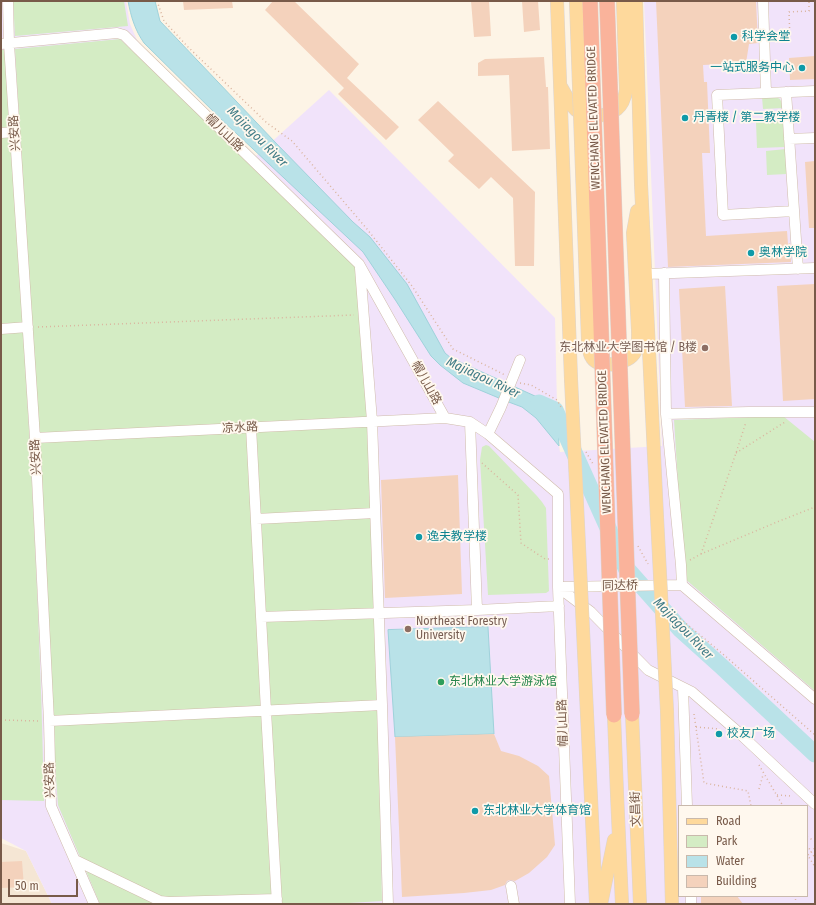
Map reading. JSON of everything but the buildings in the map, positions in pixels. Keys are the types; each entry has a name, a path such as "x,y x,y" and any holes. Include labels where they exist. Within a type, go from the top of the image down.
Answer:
{"highway":[{"name":"WENCHANG ELEVATED BRIDGE","path":"590,1 614,715"},
{"name":"WENCHANG ELEVATED BRIDGE","path":"607,1 632,714"}],"main road":[{"path":"558,1 571,379 596,904"},
{"path":"576,1 588,340 591,357 596,362 601,364 621,362 632,357 636,352 638,330 633,233 641,184"},
{"path":"560,84 572,107 584,114 592,116 605,114 616,110 621,105 625,99 626,90 623,1"},
{"path":"636,1 641,184 668,711 672,904"},
{"name":"文昌街","path":"632,714 640,904"},
{"name":"文昌街","path":"614,715 622,904"},
{"path":"601,904 615,831 617,794"}],"street":[{"name":"兴安路","path":"8,1 5,44 15,132 35,438 49,721 51,806 94,904"},
{"path":"763,1 766,93"},
{"name":"帽儿山路","path":"5,44 117,33 124,35 359,264 445,418 470,422 488,434 558,494 558,587 570,904"},
{"path":"794,210 724,215 717,95 815,91"},
{"path":"786,92 798,269"},
{"path":"1,133 15,132"},
{"path":"789,139 815,138"},
{"path":"359,264 372,421 388,904"},
{"path":"646,274 815,268"},
{"path":"664,273 666,414 682,585 815,700"},
{"path":"1,329 28,327"},
{"path":"488,434 501,407 520,360"},
{"path":"666,414 815,412"},
{"name":"凉水路","path":"35,438 445,418"},
{"path":"470,422 477,610"},
{"path":"75,860 160,901 277,902 251,427"},
{"path":"256,519 375,513"},
{"name":"同达桥","path":"558,587 682,585"},
{"path":"558,587 590,612 648,670 692,692 768,759 815,804"},
{"path":"261,617 559,606"},
{"path":"683,688 687,805"},
{"path":"49,721 382,705"},
{"path":"511,886 514,904"}],"path":[{"path":"157,1 164,20 188,47 267,123 292,141 367,229 412,286 453,349 509,377"},
{"path":"764,41 790,40 788,12 809,11 809,1"},
{"path":"28,327 363,315"},
{"path":"520,383 531,385 557,400 561,407"},
{"path":"749,412 701,554 815,507"},
{"path":"736,453 801,412"},
{"path":"584,449 596,470"},
{"path":"471,453 518,495 521,543 545,559 558,560"},
{"path":"639,546 650,567"},
{"path":"674,609 677,616 815,735"},
{"path":"694,713 704,783 748,791 751,805"},
{"path":"1,720 49,721"},
{"path":"696,727 737,731"},
{"path":"759,789 768,759"},
{"path":"756,761 782,805"},
{"path":"808,846 815,858"},
{"path":"808,854 815,848"},
{"path":"808,856 815,867"}],"shaded area":[{"name":"Northeast Forestry University","path":"1,1 126,1 130,24 137,40 256,156 329,90 555,318 557,406 560,452 662,446 644,1 815,1 815,904 52,904 26,851 1,838"},
{"path":"1,843 26,851 52,904 1,904"}],"green space":[{"path":"13,1 124,1 128,26 15,36"},
{"path":"120,39 356,265 368,418 38,435 15,49"},
{"path":"1,50 6,50 29,425 42,707 44,801 1,800"},
{"path":"762,97 780,99 784,108 763,109"},
{"path":"784,121 785,147 757,148 756,122"},
{"path":"786,149 787,174 767,175 766,151"},
{"path":"783,416 815,442 815,691 684,578 674,420"},
{"path":"367,425 380,703 52,717 39,442"},
{"path":"486,445 489,446 537,496 546,508 549,591 546,593 488,595 480,460 482,447"},
{"path":"378,709 382,901 333,904 100,904 58,805 52,724"}],"water":[{"path":"128,1 155,1 160,21 275,142 353,222 370,237 407,284 445,353 451,358 557,406 559,446 536,418 522,407 463,383 431,356 363,252 221,119 144,43 134,23"},
{"name":"东北林业大学游泳馆","path":"488,627 494,734 395,737 388,630"}],"waterway":[{"name":"Majiagou River","path":"539,403 555,410 626,568 681,630 815,754"}],"place":[{"name":"科学会堂","path":"734,37"},
{"name":"一站式服务中心","path":"802,68"},
{"name":"丹青楼 / 第二教学楼","path":"685,118"},
{"name":"奥林学院","path":"751,253"},
{"name":"东北林业大学图书馆 / B楼","path":"705,348"},
{"name":"逸夫教学楼","path":"419,537"},
{"name":"Northeast Forestry University","path":"408,629"},
{"name":"东北林业大学游泳馆","path":"441,682"},
{"name":"校友广场","path":"719,734"},
{"name":"东北林业大学体育馆","path":"475,811"}]}
